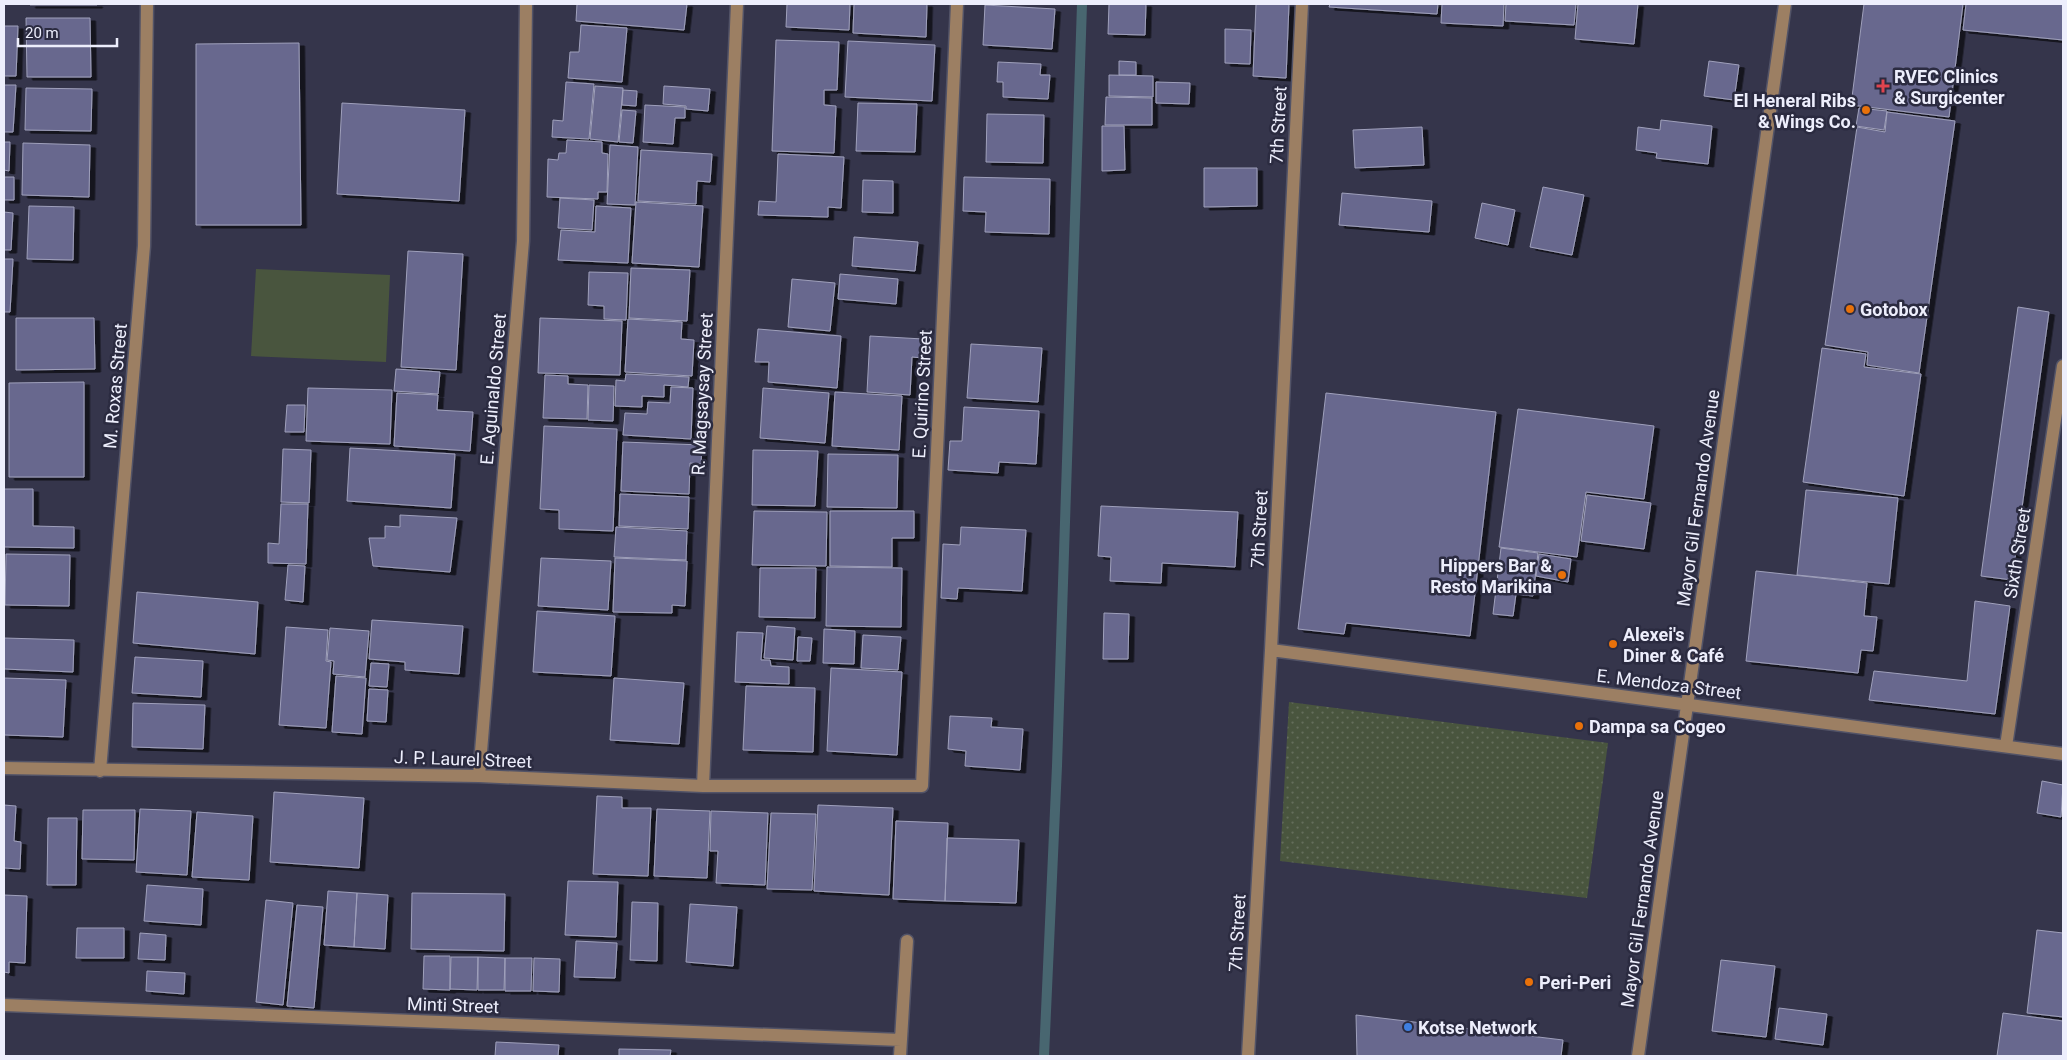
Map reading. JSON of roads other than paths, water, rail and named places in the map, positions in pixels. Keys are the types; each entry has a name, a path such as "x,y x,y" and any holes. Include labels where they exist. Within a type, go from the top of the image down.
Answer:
{"street":[{"name":"M. Roxas Street","path":"100,771 144,246 147,4"},
{"name":"E. Aguinaldo Street","path":"479,776 523,241 526,4"},
{"name":"R. Magsaysay Street","path":"703,786 737,4"},
{"name":"E. Quirino Street","path":"922,786 958,4"},
{"name":"7th Street","path":"1248,1056 1271,650 1302,4"},
{"name":"Mayor Gil Fernando Avenue","path":"1638,1056 1785,4"},
{"name":"Sixth Street","path":"2006,746 2063,366"},
{"name":"E. Mendoza Street","path":"1271,650 2063,754"},
{"name":"J. P. Laurel Street","path":"4,768 479,776 703,786 922,786"},
{"path":"900,1056 907,940"},
{"name":"Minti Street","path":"4,1005 901,1040"}],"waterway":[{"path":"1044,1056 1057,766 1082,4"}],"place":[{"name":"RVEC Clinics & Surgicenter","path":"1883,86"},
{"name":"El Heneral Ribs & Wings Co.","path":"1866,110"},
{"name":"Gotobox","path":"1850,309"},
{"name":"Hippers Bar & Resto Marikina","path":"1562,575"},
{"name":"Alexei's Diner & Café","path":"1613,644"},
{"name":"Dampa sa Cogeo","path":"1579,726"},
{"name":"Peri-Peri","path":"1529,982"},
{"name":"Kotse Network","path":"1408,1027"}]}
